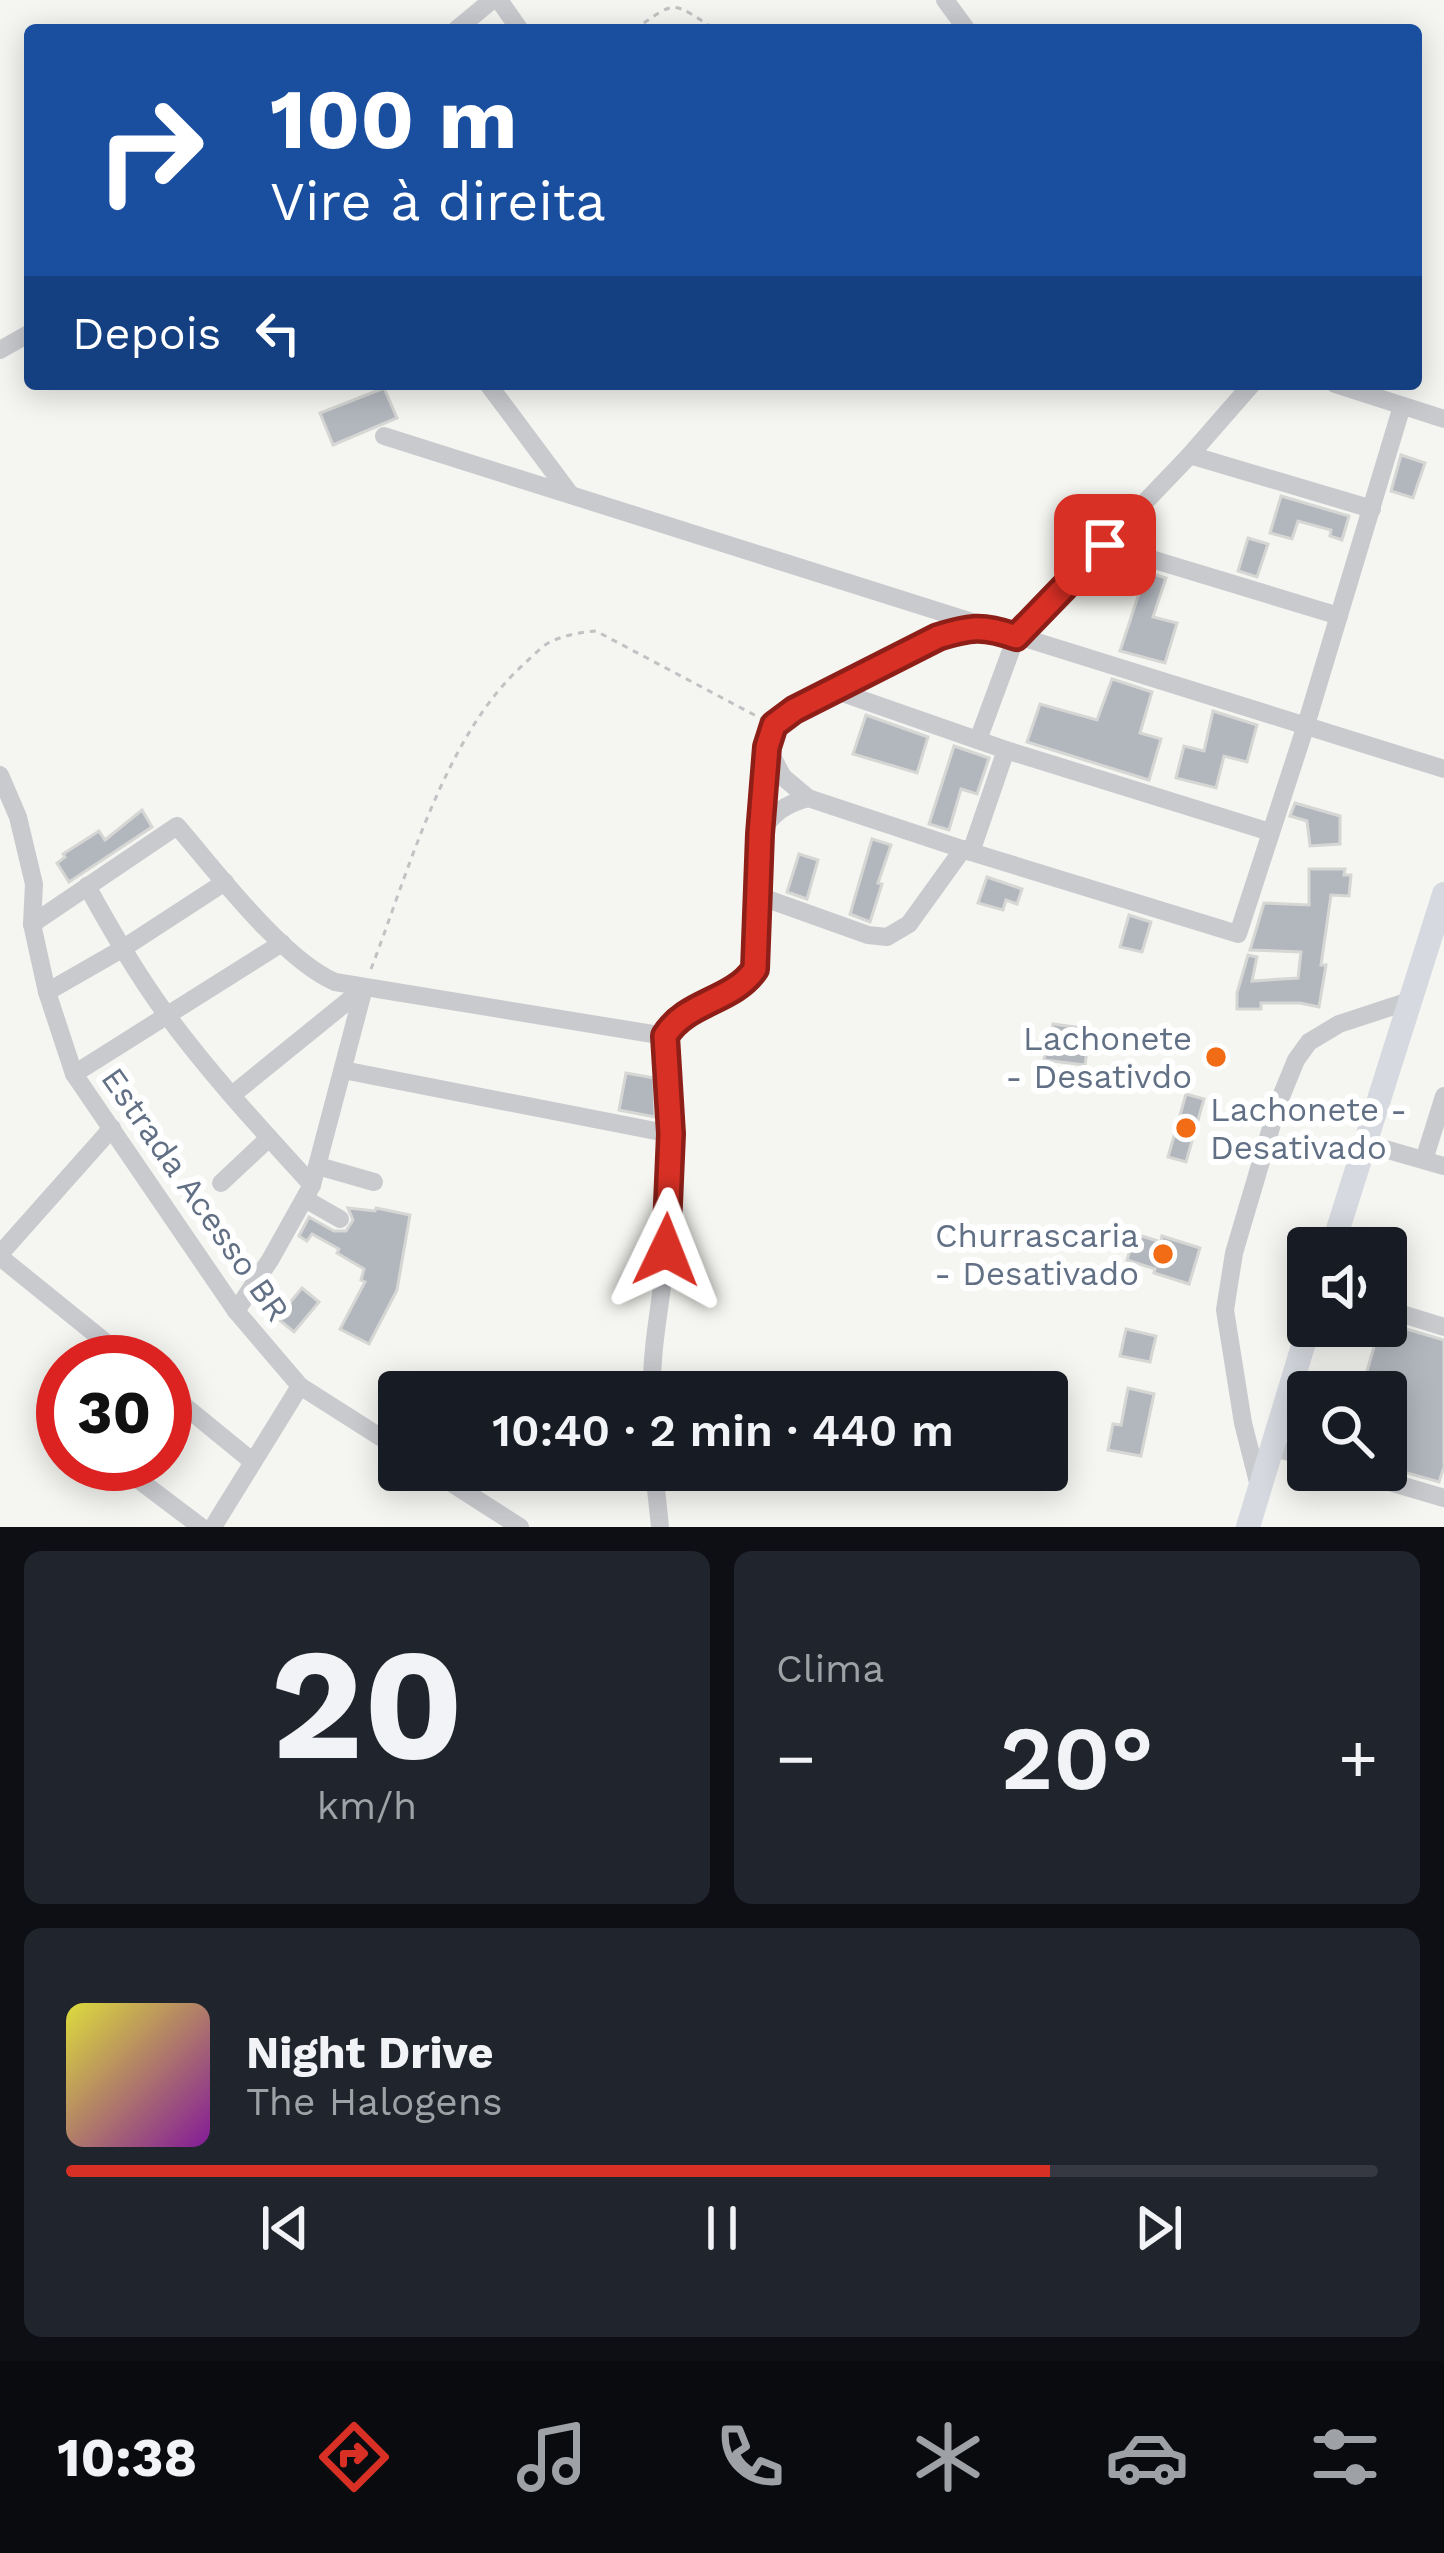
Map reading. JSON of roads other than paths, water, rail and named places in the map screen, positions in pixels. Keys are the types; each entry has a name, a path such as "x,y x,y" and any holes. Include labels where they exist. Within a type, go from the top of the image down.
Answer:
{"main road":[{"path":"1338,1227 1444,894"},
{"path":"1248,1527 1303,1347"}],"street":[{"path":"464,24 496,0 515,24"},
{"path":"492,390 570,494"},
{"path":"978,740 1016,637 1247,390"},
{"path":"1353,390 1444,419"},
{"path":"767,747 783,778 808,798 1238,934 1402,406"},
{"path":"383,436 1444,769"},
{"path":"1190,455 1372,509"},
{"path":"1105,545 1339,616"},
{"path":"651,1371 666,1250 671,1134 665,1036 685,1014 744,983 757,961 760,834 767,747 774,725 920,644 961,629 986,626"},
{"path":"834,690 1006,750 1270,832"},
{"path":"759,896 868,935 887,937 909,924 967,851 1006,750"},
{"name":"Estrada Acesso BR","path":"0,776 18,817 34,884 32,924 47,992 74,1074 236,1311 300,1386 378,1436"},
{"path":"760,834 778,810 808,798"},
{"path":"32,924 177,826 282,943 335,982 665,1036"},
{"path":"47,992 225,882"},
{"path":"87,886 166,1015 340,1219"},
{"path":"74,1074 282,943"},
{"path":"236,1311 312,1183 364,988"},
{"path":"232,1094 364,988"},
{"path":"1259,1488 1225,1310 1234,1253 1278,1104 1288,1075 1309,1042 1339,1024 1409,1000"},
{"path":"343,1070 671,1134"},
{"path":"1364,1143 1434,1163 1444,1096"},
{"path":"97,1335 0,1256 112,1128"},
{"path":"220,1183 269,1138"},
{"path":"312,1183 374,1182"},
{"path":"1407,1316 1444,1327"},
{"path":"213,1527 300,1386"},
{"path":"192,1412 254,1462"},
{"path":"1272,1447 1287,1452"},
{"path":"1407,1487 1444,1498"},
{"path":"153,1491 200,1527"},
{"path":"464,1491 520,1527"},
{"path":"656,1491 660,1527"}],"place":[{"name":"Lachonete - Desativdo","path":"1216,1057"},
{"name":"Lachonete - Desativado","path":"1186,1128"},
{"name":"Churrascaria - Desativado","path":"1163,1254"}]}
